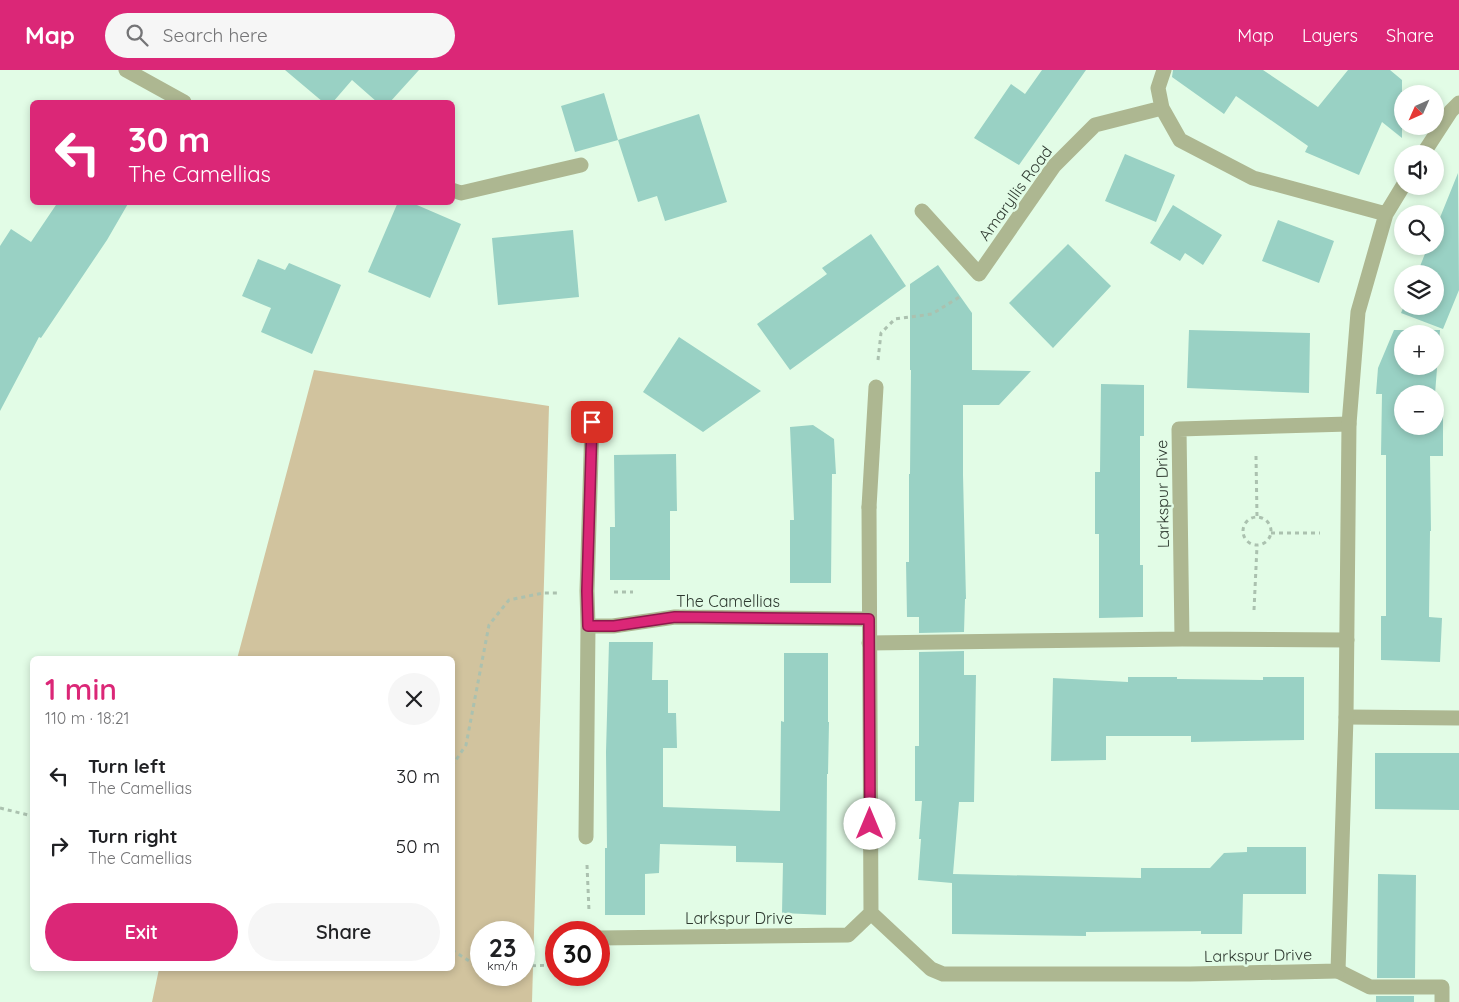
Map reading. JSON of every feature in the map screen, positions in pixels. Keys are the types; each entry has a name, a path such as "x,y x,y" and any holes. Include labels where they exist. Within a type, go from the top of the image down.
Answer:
{"street":[{"path":"126,70 180,100"},
{"path":"1164,70 1158,88 1162,108 1180,140 1253,178 1386,214"},
{"path":"1429,145 1451,111 1459,103"},
{"name":"Amaryllis Road","path":"979,274 1054,166 1095,126 1162,108"},
{"path":"455,191 461,193 582,166"},
{"path":"1397,195 1386,214 1358,312 1349,424 1346,717 1338,971 1370,987 1442,987 1442,1002"},
{"path":"922,211 979,274"},
{"path":"870,912 869,507 876,387"},
{"path":"586,837 587,591 592,422"},
{"name":"Larkspur Drive","path":"1182,639 1179,429 1349,424"},
{"name":"The Camellias","path":"588,626 614,626 675,617 869,619"},
{"path":"869,643 1182,639 1347,640"},
{"path":"1346,717 1459,718"},
{"name":"Larkspur Drive","path":"610,938 848,935 870,912 931,969 943,974 1190,974 1338,971"}],"path":[{"path":"876,387 881,333 895,319 932,314 960,297 979,274"},
{"path":"1256,456 1258,517"},
{"path":"1258,517 1269,524 1271,533 1267,542 1256,546 1249,544 1242,532 1248,520 1258,517"},
{"path":"1271,533 1348,532"},
{"path":"1254,610 1256,546"},
{"path":"0,808 30,816"},
{"path":"586,837 589,919"},
{"path":"455,952 470,962"}],"shaded area":[{"path":"314,370 549,406 534,921 470,921 470,986 532,986 532,1002 152,1002 159,971 455,971 455,656 238,656"}],"building":[{"path":"285,70 419,70 392,100 375,100 352,80 335,100 321,100"},
{"path":"1042,70 1086,70 1019,165 974,138 1011,84 1025,94"},
{"path":"1173,70 1263,70 1318,107 1348,70 1390,70 1402,80 1402,85 1394,85 1394,132 1382,122 1359,175 1305,152 1308,146 1236,96 1224,114 1172,77"},
{"path":"604,93 618,140 575,152 561,106"},
{"path":"699,114 727,202 665,221 657,196 638,202 618,140"},
{"path":"1125,154 1175,175 1156,222 1105,201"},
{"path":"1458,173 1459,290 1444,327 1444,325 1432,325 1406,315 1444,315 1444,265 1421,265 1424,255 1444,255 1444,208"},
{"path":"56,205 127,205 107,240 41,338 39,337 0,411 0,246 11,229 31,242"},
{"path":"397,205 417,205 461,224 430,298 368,272"},
{"path":"1173,205 1222,235 1203,265 1185,253 1180,261 1150,243"},
{"path":"1278,220 1334,241 1319,283 1262,261"},
{"path":"573,230 579,297 498,305 492,238"},
{"path":"871,234 906,286 790,370 757,324 827,274 822,268"},
{"path":"1068,244 1111,286 1053,348 1009,303"},
{"path":"258,259 285,270 289,263 341,285 312,354 261,332 271,308 242,296"},
{"path":"938,265 972,313 972,370 1031,371 999,405 963,405 966,599 964,632 919,633 919,617 907,617 906,562 909,562 911,370 910,284"},
{"path":"1189,330 1310,333 1309,393 1187,388"},
{"path":"1394,330 1394,375 1436,375 1436,385 1394,385 1394,435 1443,435 1443,456 1430,456 1429,617 1442,618 1440,662 1381,660 1381,616 1386,616 1386,455 1381,455 1382,394 1376,394 1378,368"},
{"path":"679,337 761,391 703,432 643,392"},
{"path":"1101,384 1144,385 1144,436 1140,436 1140,565 1143,565 1143,617 1099,618 1099,534 1095,534 1095,472 1100,472"},
{"path":"813,425 834,439 836,474 832,474 831,583 790,583 790,520 794,520 790,427"},
{"path":"676,454 677,511 670,511 670,580 610,580 610,527 615,527 614,455"},
{"path":"609,642 653,642 652,680 668,680 668,713 676,713 677,748 663,748 663,807 780,811 781,721 784,722 784,653 828,653 829,722 826,915 782,913 783,863 736,862 736,846 660,844 659,873 645,874 645,915 605,915"},
{"path":"964,651 964,675 976,675 974,802 959,802 953,874 1141,878 1141,868 1210,868 1224,853 1247,852 1247,847 1306,847 1306,894 1243,894 1242,934 1201,934 1201,931 1086,932 1086,936 952,934 952,883 918,880 922,801 915,801 915,746 919,746 919,652"},
{"path":"1128,677 1263,680 1263,677 1304,677 1304,740 1191,742 1191,736 1106,736 1106,760 1051,761 1053,678 1128,682"},
{"path":"1375,753 1459,753 1459,810 1375,809"},
{"path":"1378,874 1416,875 1415,978 1377,978"},
{"path":"1376,996 1414,996 1414,1002 1376,1002"}],"route":[{"path":"592,422 587,591 588,626 614,626 675,617 869,619 870,824"}]}
